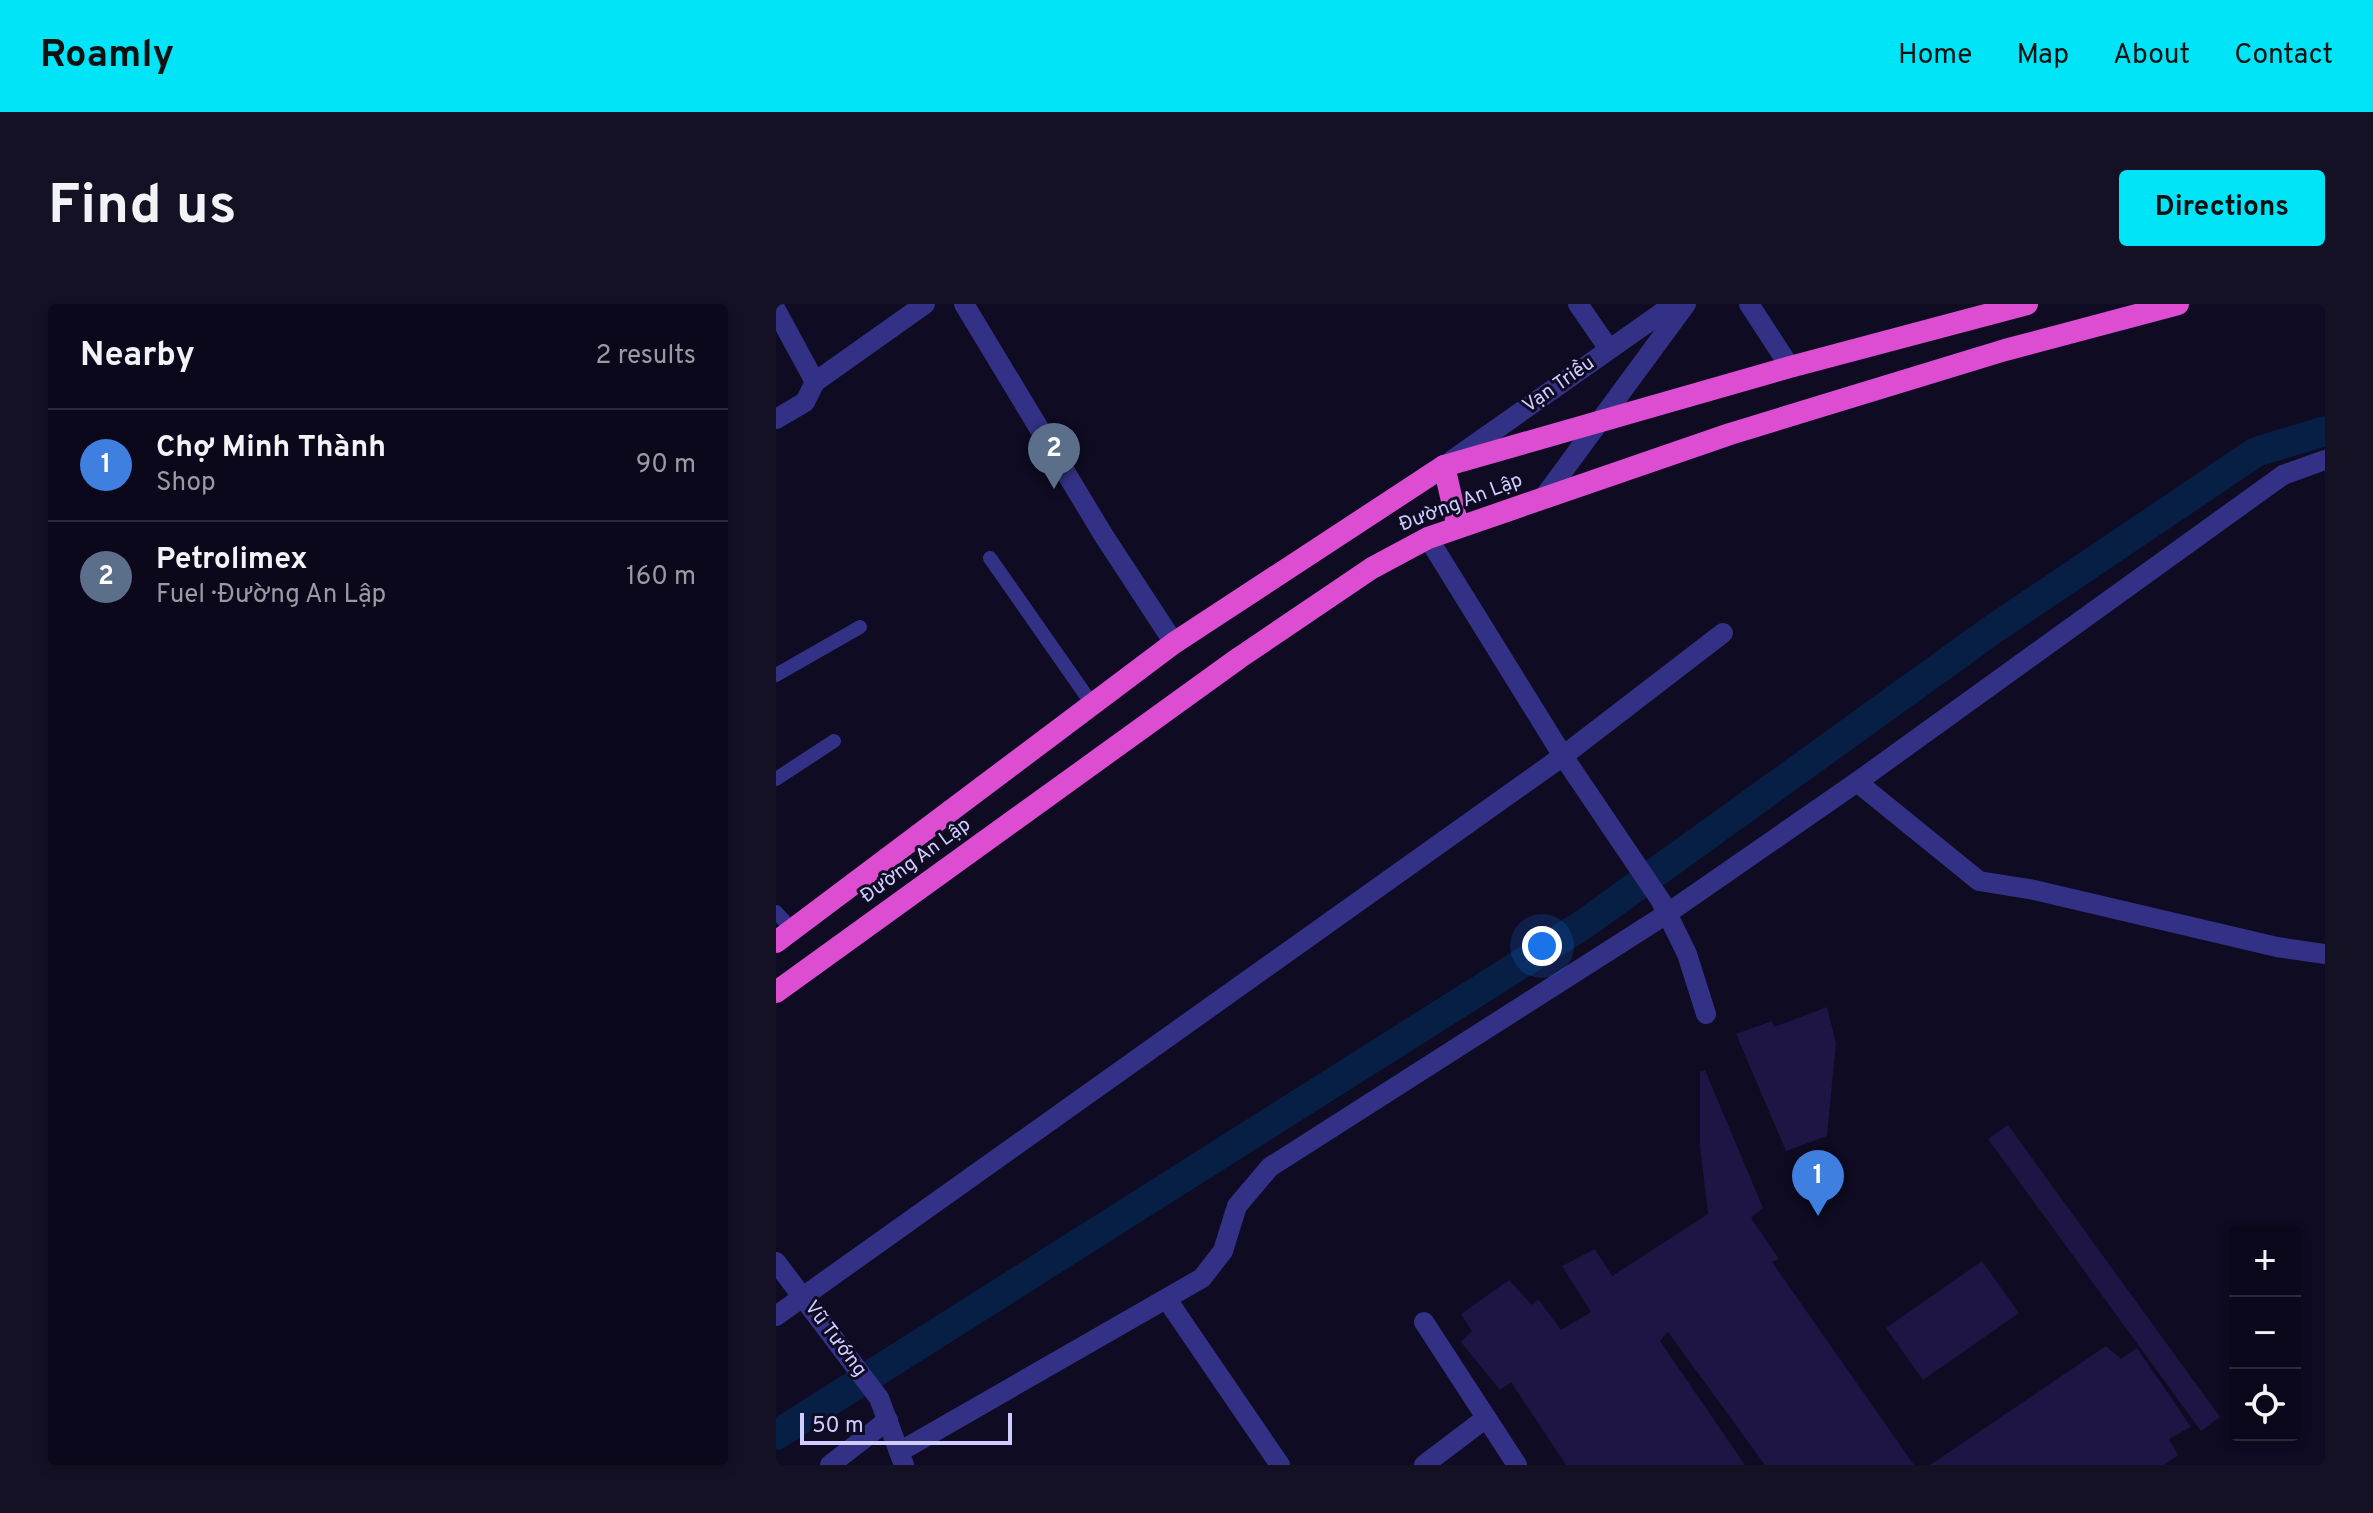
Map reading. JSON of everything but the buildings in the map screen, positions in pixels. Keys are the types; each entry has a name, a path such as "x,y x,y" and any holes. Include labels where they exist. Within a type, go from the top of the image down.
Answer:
{"highway":[{"name":"Đường An Lập","path":"784,936 1174,643 1444,466 1790,367 2027,304"},
{"name":"Đường An Lập","path":"776,992 1239,658 1372,568 1428,538 1730,434 2005,350 2178,304"},
{"path":"1444,466 1458,527"}],"street":[{"path":"776,419 805,402 815,382 925,304"},
{"path":"964,304 1104,536 1174,643"},
{"path":"1578,304 1609,349"},
{"name":"Vạn Triều","path":"1444,466 1674,304"},
{"path":"1544,497 1686,304"},
{"path":"1749,304 1790,367"},
{"path":"776,310 815,382"},
{"path":"902,1458 1202,1278 1223,1251 1237,1206 1270,1167 1857,782 2283,475 2325,460"},
{"path":"1428,538 1563,756 1664,907 1687,954 1706,1014"},
{"path":"776,1316 1563,756 1723,633"},
{"path":"1857,782 1979,881 2034,890 2277,947 2325,954"},
{"name":"Vũ Tướng","path":"776,1262 879,1398 902,1458"},
{"path":"1168,1301 1280,1465"},
{"path":"1424,1322 1517,1465"},
{"path":"1424,1465 1486,1418"},
{"path":"830,1465 888,1420"}],"lane":[{"path":"990,558 1092,704"},
{"path":"776,675 860,627"},
{"path":"776,779 834,741"},
{"path":"776,912 784,936"}],"waterway":[{"path":"776,1435 1584,924 1992,630 2256,452 2325,431"}],"place":[{"name":"Petrolimex","path":"1054,489"},
{"name":"Chợ Minh Thành","path":"1818,1216"}]}
